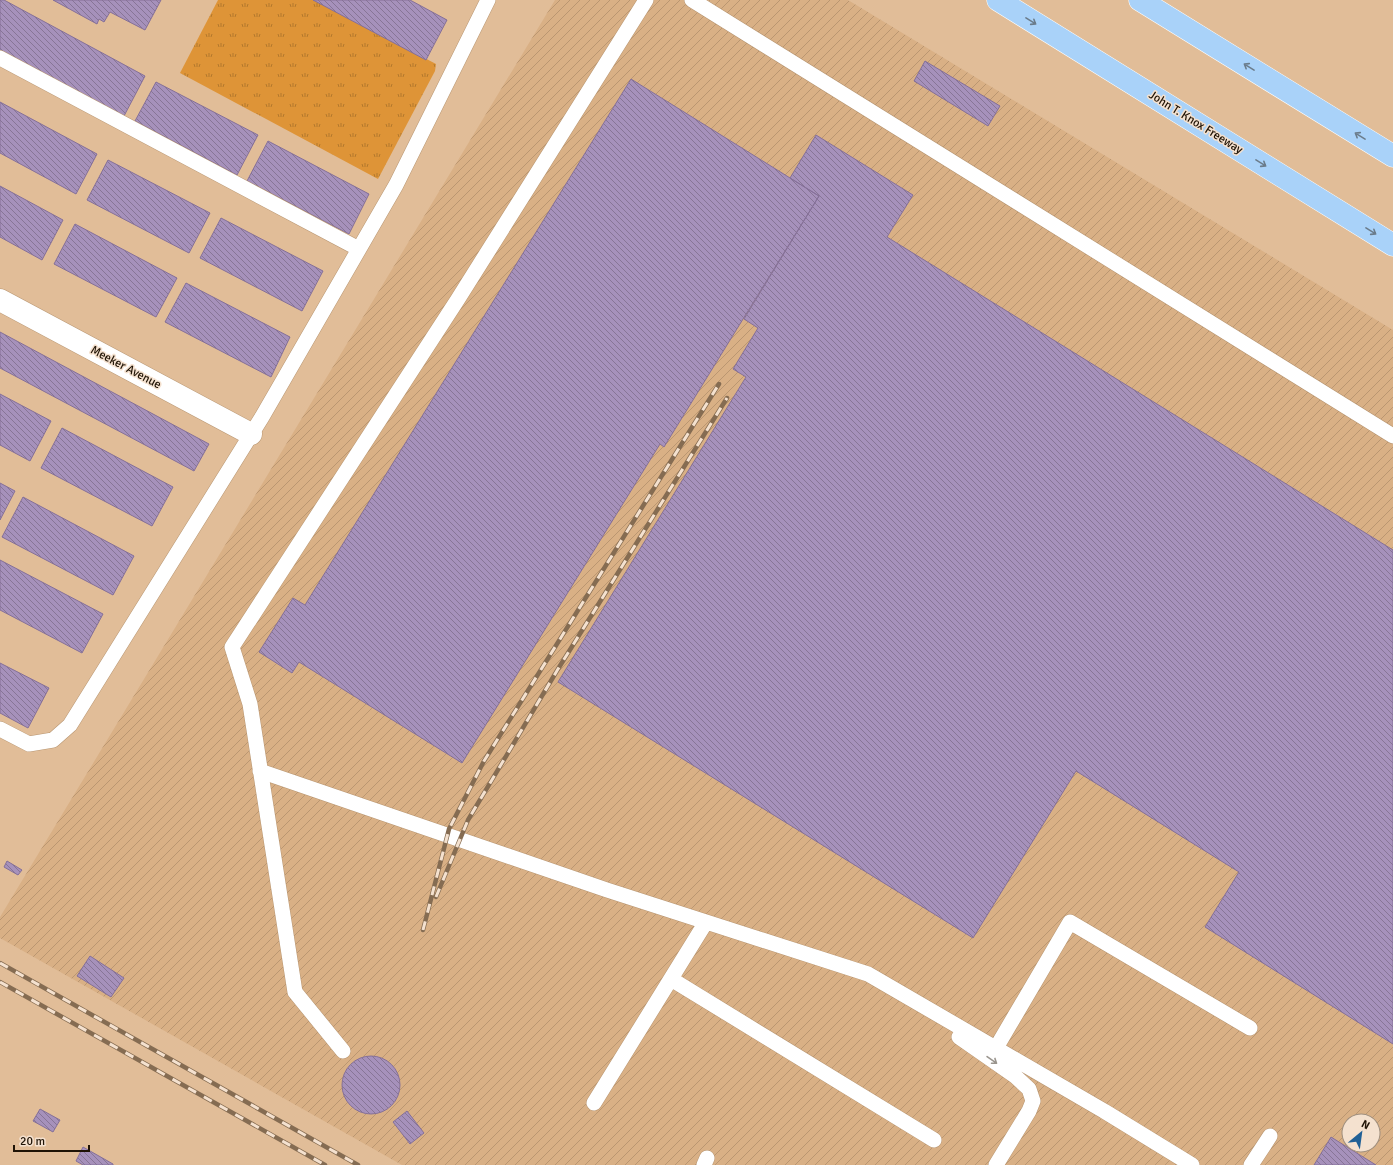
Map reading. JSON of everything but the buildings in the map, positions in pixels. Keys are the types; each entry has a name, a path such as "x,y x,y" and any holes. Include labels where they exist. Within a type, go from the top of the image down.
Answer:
{"highway":[{"name":"John T. Knox Freeway","path":"998,0 1393,244"},
{"path":"1140,0 1393,156"}],"street":[{"name":"Meeker Avenue","path":"0,300 251,434"}],"lane":[{"path":"0,729 29,744 53,740 70,725 251,434 396,185 488,0"},
{"path":"343,1051 295,992 250,704 232,647 458,299 646,0"},
{"path":"692,0 1393,436"},
{"path":"0,58 359,249"},
{"path":"260,770 606,890 868,974 1104,1111 1192,1165"},
{"path":"594,1103 706,922"},
{"path":"996,1048 1070,922 1250,1028"},
{"path":"868,974 1015,1076 1029,1089 1033,1101 1030,1110 996,1165"},
{"path":"671,979 934,1140"},
{"path":"1251,1165 1270,1136"}],"shaded area":[{"path":"555,0 848,0 1393,330 1393,1165 402,1165 0,938 0,917"}],"green space":[{"path":"218,0 315,0 436,64 435,71 378,179 180,73"}],"railway":[{"path":"423,930 449,829 484,761 719,384"},
{"path":"436,897 468,820 558,669 727,398"},
{"path":"0,963 358,1165"},
{"path":"0,982 325,1165"}]}
